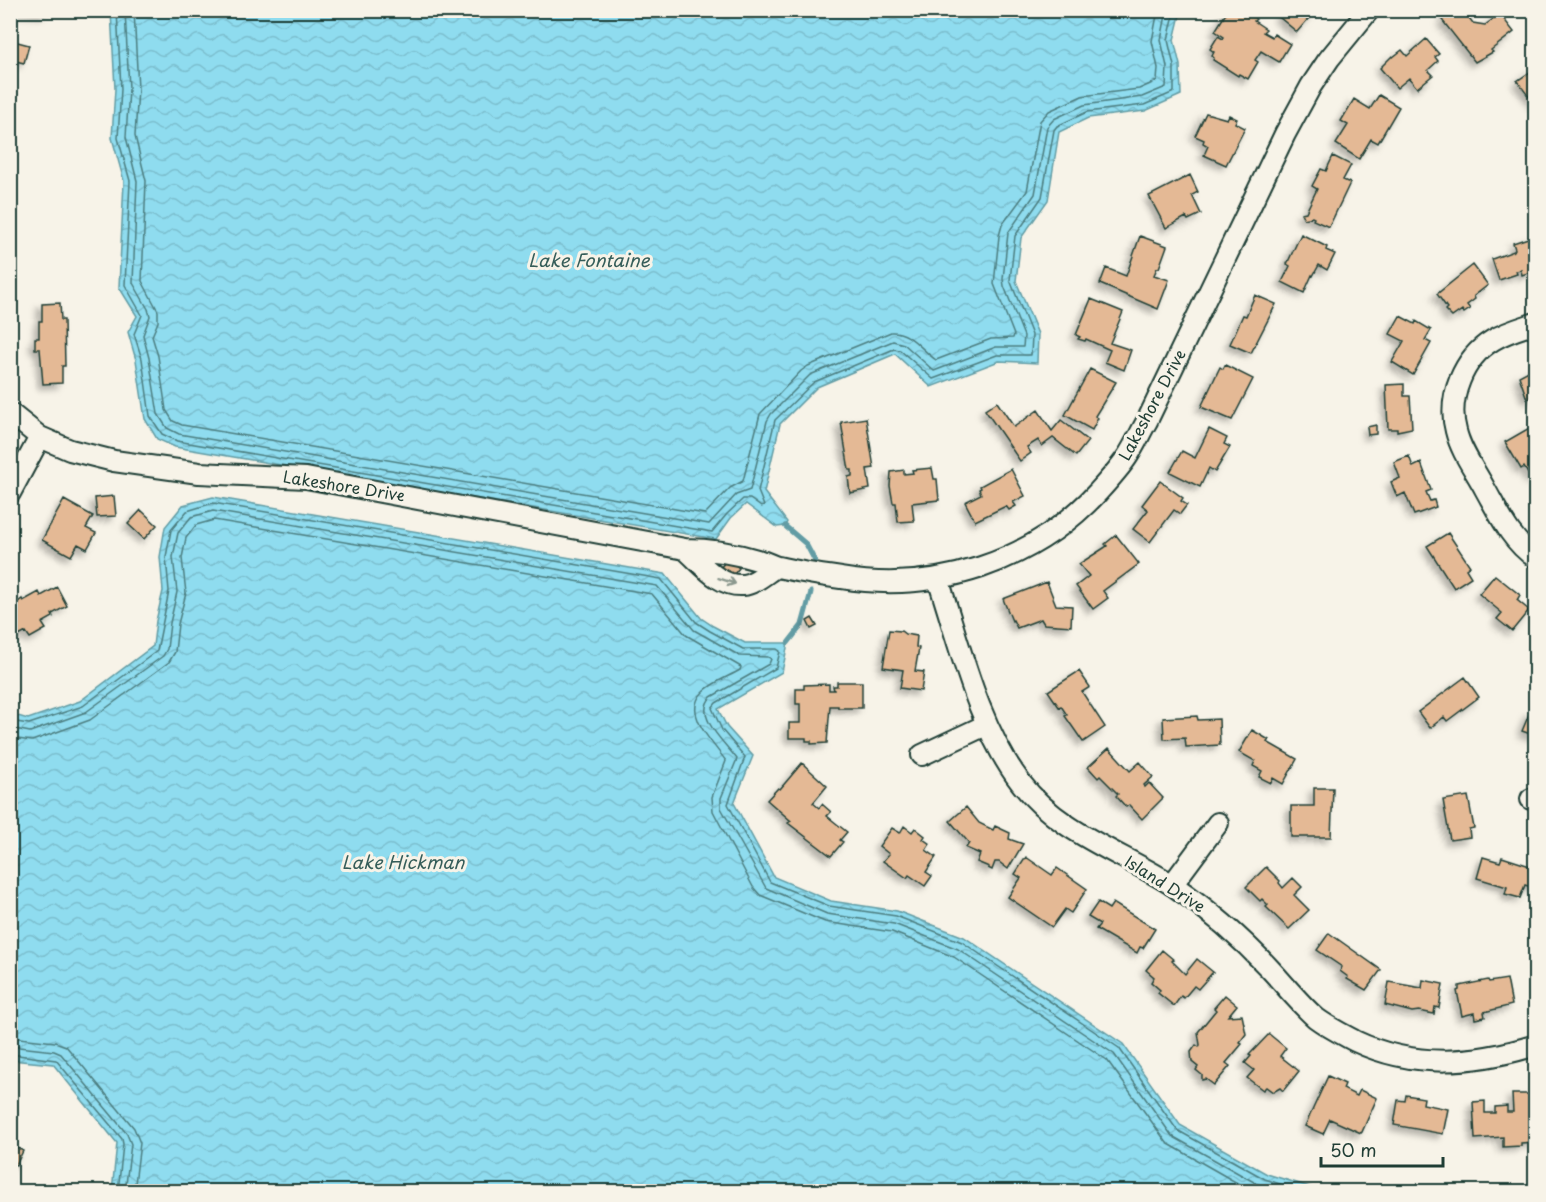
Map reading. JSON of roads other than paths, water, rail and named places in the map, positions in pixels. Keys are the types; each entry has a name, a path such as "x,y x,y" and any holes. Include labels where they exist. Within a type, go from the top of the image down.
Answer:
{"street":[{"name":"Lakeshore Drive","path":"10,413 40,437 70,450 114,461 199,473 306,478 685,549 711,551 761,561 776,567 845,579 890,582 938,579 987,566 1040,540 1066,521 1089,502 1127,458 1295,115 1329,59 1369,10"},
{"path":"1536,323 1506,333 1480,350 1461,377 1455,395 1454,412 1456,430 1461,444 1502,519 1514,539 1536,558"},
{"path":"10,493 40,437"},
{"path":"685,549 713,576 728,583 744,585 776,567"},
{"name":"Island Drive","path":"938,579 986,725 1020,782 1034,799 1052,814 1095,842 1172,885 1216,916 1319,1020 1372,1049 1416,1060 1444,1062 1507,1054 1536,1045"},
{"path":"922,755 986,725"},
{"path":"1172,885 1218,823"}],"water":[{"name":"Lake Fontaine","path":"111,11 1181,11 1174,40 1180,65 1181,95 1145,111 1088,118 1059,132 1048,200 1021,238 1016,281 1038,334 1037,363 999,361 931,387 895,354 817,387 780,424 764,492 787,522 785,526 777,527 746,504 731,518 716,539 175,447 157,439 145,419 136,360 128,332 137,316 119,287 124,181 112,138 115,89"},
{"name":"Lake Hickman","path":"213,497 665,574 701,618 713,626 745,643 788,643 782,672 718,709 727,727 753,756 734,803 774,877 831,901 897,911 964,937 1123,1044 1180,1125 1267,1174 1323,1191 112,1191 117,1143 53,1064 11,1060 11,714 28,719 80,701 153,646 163,591 160,557 165,527 183,505"}],"waterway":[{"path":"785,526 806,544 815,561"},
{"path":"788,643 802,625 811,592"}]}
